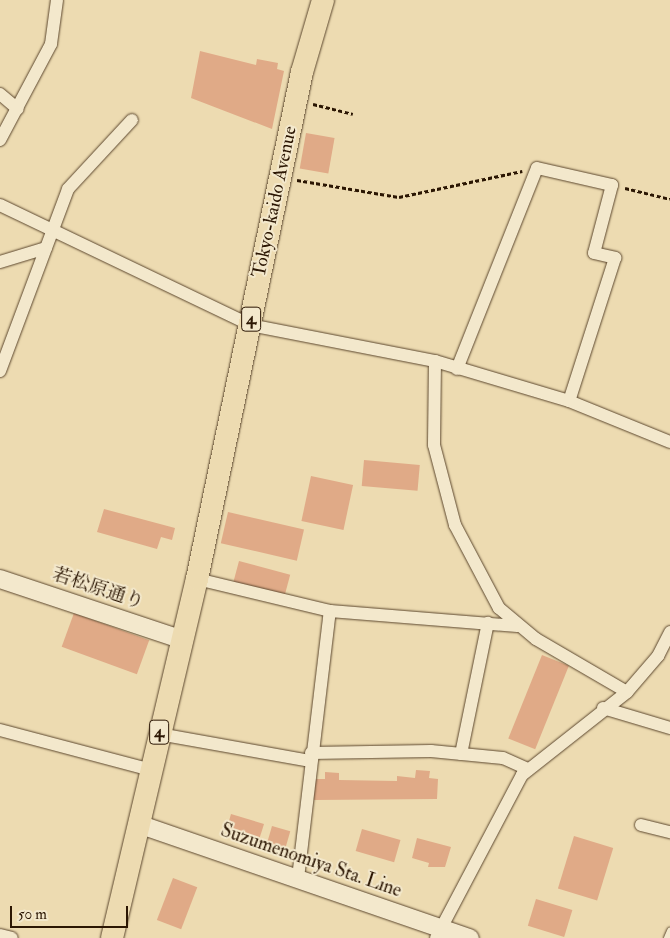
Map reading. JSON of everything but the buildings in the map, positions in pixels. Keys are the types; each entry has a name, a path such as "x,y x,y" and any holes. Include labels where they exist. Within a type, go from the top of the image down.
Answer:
{"highway":[{"name":"Tokyo-kaido Avenue","path":"183,640 296,100 323,0"},
{"name":"4","path":"112,938 159,734 183,640"}],"main road":[{"name":"若松原通り","path":"0,579 183,640"},
{"name":"Suzumenomiya Sta. Line","path":"138,824 298,878 438,933 470,938"}],"street":[{"path":"0,140 51,44 57,0"},
{"path":"0,94 18,109"},
{"path":"0,371 68,189 132,120"},
{"path":"457,369 537,168 612,185 594,253 615,258 569,401"},
{"path":"0,205 250,325 435,361 569,401 670,442"},
{"path":"0,262 46,248"},
{"path":"435,361 434,445 455,525 499,608 517,626 626,692"},
{"path":"197,579 330,611 517,626"},
{"path":"298,878 330,611"},
{"path":"461,754 488,623"},
{"path":"438,933 528,769 603,708 626,692 658,656 670,632"},
{"path":"603,708 670,728"},
{"path":"0,730 151,770"},
{"path":"159,734 311,757 461,754 503,758 528,769"},
{"path":"641,825 670,832"},
{"path":"0,935 12,938"}],"lane":[{"path":"667,938 670,931"}],"path":[{"path":"296,100 353,114"},
{"path":"280,178 399,197 537,168"},
{"path":"612,185 670,200"}]}
